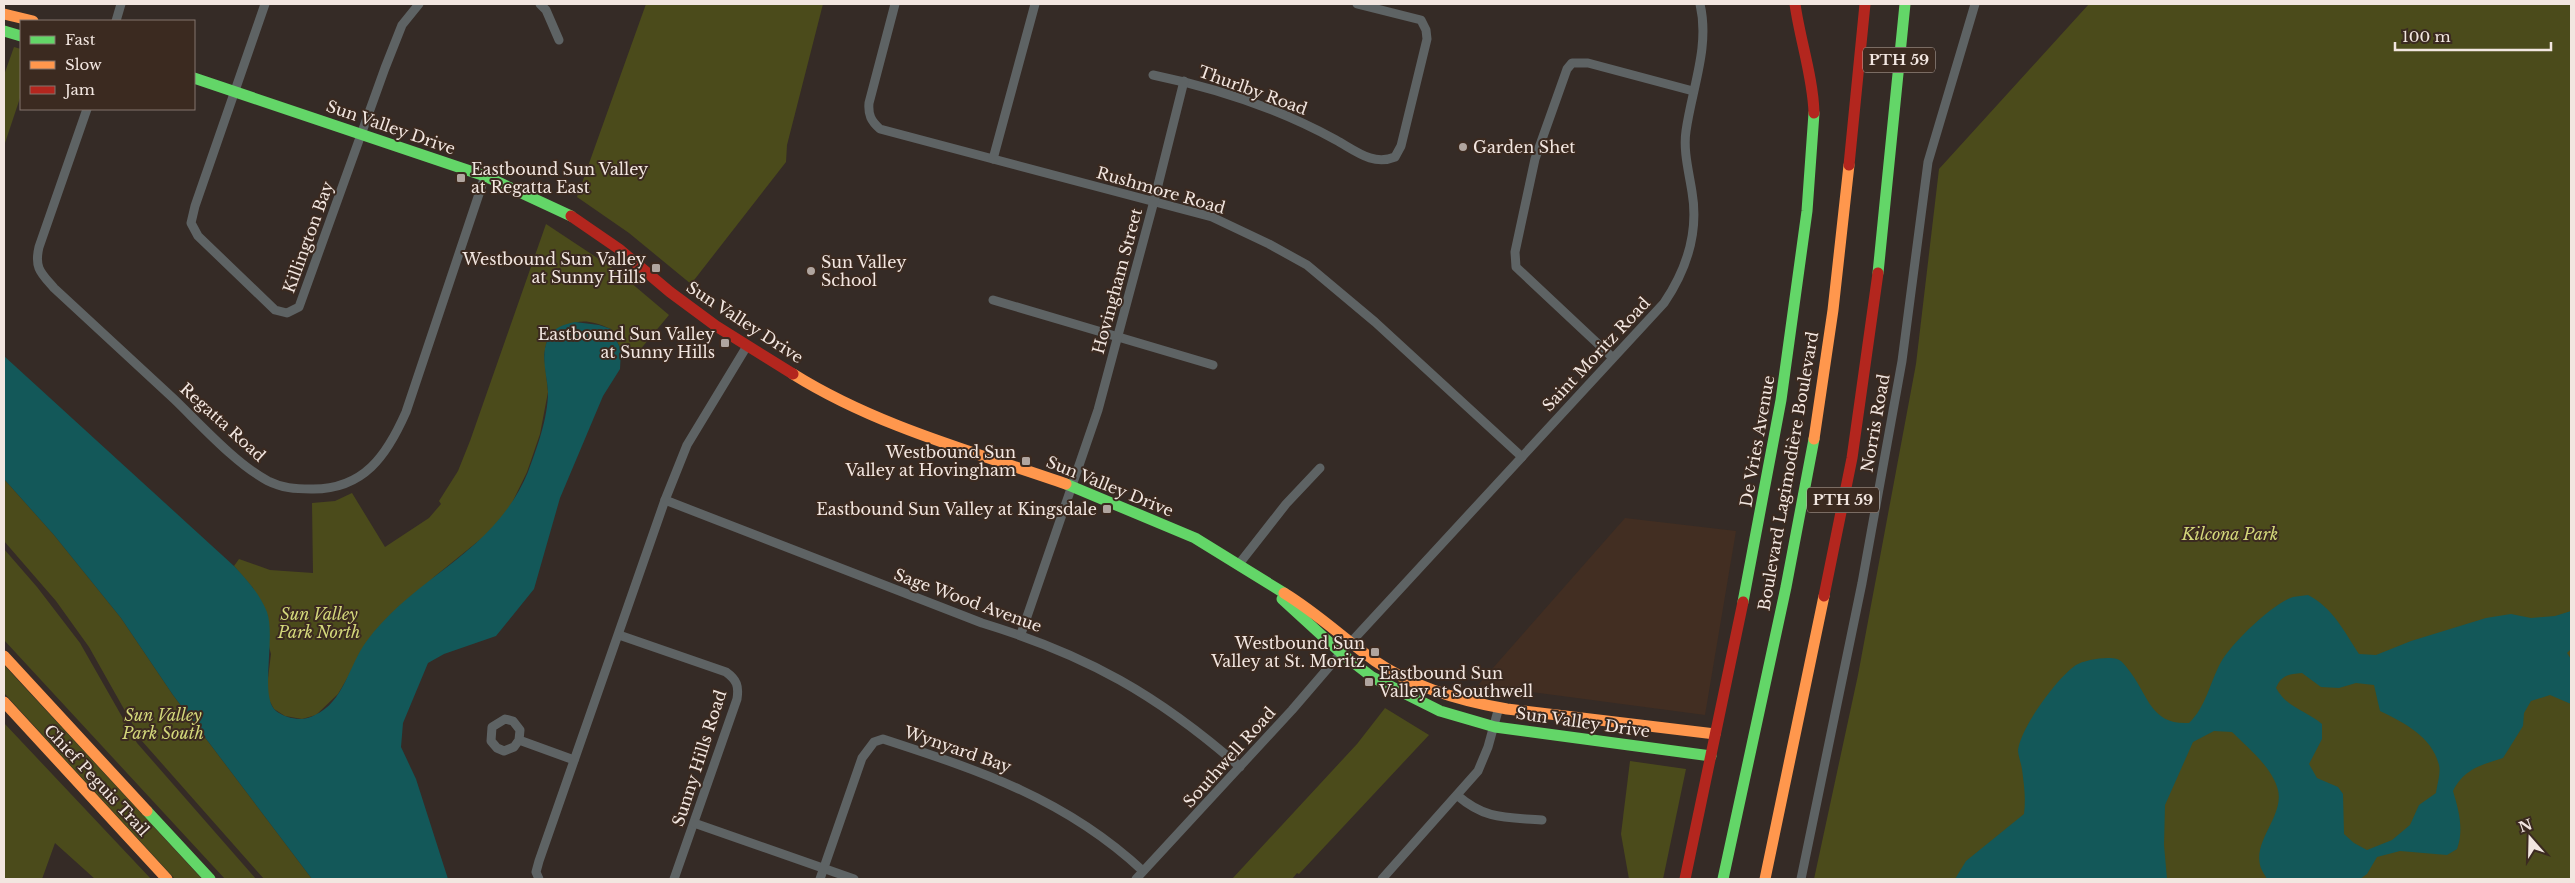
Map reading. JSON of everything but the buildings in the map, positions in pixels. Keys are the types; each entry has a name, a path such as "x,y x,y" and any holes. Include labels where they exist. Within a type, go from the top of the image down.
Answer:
{"street":[{"path":"116,20 121,4"},
{"path":"234,91 265,4"},
{"path":"361,134 402,25 419,4"},
{"path":"540,4 546,10 559,40"},
{"name":"Rushmore Road","path":"895,4 869,103 868,113 872,122 880,129 1212,217 1308,266 1375,322 1522,457"},
{"path":"993,159 1035,4"},
{"name":"Thurlby Road","path":"1153,75 1184,82 1285,114 1365,156 1383,162 1395,157 1401,146 1425,48 1426,30 1421,20 1357,4"},
{"name":"Saint Moritz Road","path":"1341,653 1612,357 1664,303 1678,281 1686,266 1694,218 1685,146 1693,91 1705,34 1700,4"},
{"name":"De Vries Avenue","path":"1686,879 1757,534 1782,400 1807,211 1814,132 1814,93 1801,44 1795,4"},
{"name":"Boulevard Lagimodière Boulevard","path":"1723,879 1799,519 1819,412 1834,299 1865,4"},
{"name":"PTH 59","path":"1765,879 1852,458 1880,250 1905,4"},
{"name":"Norris Road","path":"1801,879 1862,583 1902,361 1928,162 1975,4"},
{"path":"4,14 29,20"},
{"path":"4,31 20,36"},
{"path":"1612,357 1516,267 1515,252 1535,159 1568,69 1572,63 1588,63 1693,91"},
{"name":"Sun Valley Drive","path":"195,78 485,176 565,212 618,249 670,292 747,346 798,377 874,415 911,430 1072,486 1129,508 1187,535 1239,564 1308,608 1351,642 1398,675 1426,688 1474,703 1499,707 1716,734"},
{"name":"Hovingham Street","path":"1021,634 1098,410 1184,82"},
{"name":"Killington Bay","path":"234,91 194,206 191,224 198,236 275,310 288,313 299,307 361,134"},
{"name":"Regatta Road","path":"87,110 38,247 36,260 39,269 54,288 230,451 268,481 290,489 319,490 344,486 377,463 392,444 406,412 485,176"},
{"path":"993,300 1213,365"},
{"path":"539,879 536,872 539,861 665,500 687,445 747,346"},
{"path":"1239,564 1286,504 1320,468"},
{"name":"Sage Wood Avenue","path":"665,500 982,623 1021,634 1089,662 1144,692 1196,728 1240,766"},
{"name":"Sun Valley Drive","path":"1258,577 1341,653 1372,677 1406,696 1440,711 1495,727 1711,756"},
{"name":"Sunny Hills Road","path":"619,635 726,672 735,678 739,689 738,700 674,879"},
{"name":"Southwell Road","path":"1136,879 1159,856 1341,653"},
{"name":"Chief Peguis Trail","path":"4,656 210,879"},
{"name":"Chief Peguis Trail","path":"4,702 166,879"},
{"path":"1382,879 1458,796 1478,771 1495,727 1499,707"},
{"path":"519,740 574,760"},
{"name":"Wynyard Bay","path":"824,869 862,758 874,742 883,740 1014,785 1055,806 1099,834 1143,871"},
{"path":"1458,796 1474,810 1485,814 1542,820"},
{"path":"694,823 854,879"},
{"path":"820,879 824,869"}],"shaded area":[{"path":"1625,518 1736,531 1705,715 1478,685"}],"green space":[{"path":"646,4 823,4 787,145 786,162 691,284 629,233 577,197"},
{"name":"Kilcona Park","path":"2089,4 2571,4 2571,879 1814,879 1858,675 1916,364 1939,169"},
{"path":"14,47 20,49 20,98 4,146 4,75"},
{"name":"Sun Valley Park North","path":"546,224 617,271 669,315 639,351 621,350 611,329 591,322 577,322 547,340 544,355 548,392 540,434 527,472 509,509 492,530 434,577 352,670 338,694 316,715 302,719 285,716 274,709 268,698 267,686 271,654 253,588 234,566 239,559 270,570 313,573 312,503 335,501 352,493 385,547 429,518 441,504 439,501 458,471 470,441"},
{"name":"Sun Valley Park South","path":"4,479 54,535 121,618 173,695 312,879 264,879 142,741 89,647 56,601 4,541"},
{"path":"4,549 37,587 80,643 137,743 256,879 225,879 4,640"},
{"path":"4,665 202,879 175,879 4,693"},
{"path":"1385,708 1429,735 1299,874 1297,873 1292,879 1232,879 1357,744"},
{"path":"4,723 151,879 95,879 55,843 42,879 4,879"},
{"path":"1630,761 1686,769 1663,879 1629,879 1621,834"}],"water":[{"path":"575,322 599,325 611,329 621,350 620,369 603,396 560,498 534,589 496,636 444,654 428,663 403,723 401,747 416,779 448,879 312,879 173,695 121,618 54,535 4,479 4,356 234,566 257,593 267,612 269,623 268,681 271,704 280,714 300,719 315,715 333,701 345,682 360,651 386,619 407,599 475,544 495,524 513,500 528,472 544,422 548,402 544,358 546,345 550,335 556,329"},
{"path":"2308,595 2317,600 2331,613 2359,654 2376,655 2411,641 2486,618 2511,614 2531,618 2555,616 2571,611 2571,649 2567,653 2571,659 2571,704 2550,695 2531,701 2524,713 2523,726 2503,758 2474,769 2457,784 2453,791 2459,813 2460,835 2457,849 2447,855 2400,851 2377,857 2367,874 2360,879 2267,879 2261,867 2259,855 2277,809 2279,800 2278,790 2271,773 2232,732 2214,731 2193,742 2165,805 2164,845 2167,879 1955,879 1966,861 2024,814 2024,786 2018,754 2021,740 2041,704 2068,671 2076,665 2096,659 2113,658 2119,660 2131,673 2159,715 2167,720 2189,723 2200,710 2221,662 2234,645 2253,625 2275,607 2293,597","holes":["2302,673 2321,687 2339,688 2356,683 2374,685 2380,711 2408,726 2424,739 2430,746 2439,765 2436,793 2419,805 2410,825 2392,840 2367,850 2354,843 2344,834 2343,794 2338,787 2317,778 2309,764 2322,739 2322,724 2285,700 2276,688 2280,680 2286,676"]}],"traffic: fast":[{"path":"1878,273 1905,4"},
{"path":"4,31 20,36"},
{"path":"195,78 485,176 571,216"},
{"path":"1743,602 1781,400 1807,211 1814,113"},
{"path":"1723,879 1786,587 1814,439"},
{"path":"1066,484 1195,538 1284,593"},
{"path":"1282,599 1341,653 1372,677 1440,711 1495,727 1711,756"},
{"path":"147,811 210,879"}],"traffic: slow":[{"path":"4,14 29,20"},
{"path":"1814,439 1833,310 1849,165"},
{"path":"793,374 858,409 926,437 1066,484"},
{"path":"1284,593 1308,609 1375,661 1406,679 1438,692 1472,702 1507,709 1715,734"},
{"path":"1765,879 1824,596"},
{"path":"4,656 147,811"},
{"path":"4,702 167,879"}],"traffic: jam":[{"path":"1795,4 1811,86 1814,113"},
{"path":"1849,165 1865,4"},
{"path":"571,216 619,249 670,292 716,326 793,374"},
{"path":"1824,596 1852,458 1878,273"},
{"path":"1685,879 1743,602"}],"place":[{"name":"Garden Shet","path":"1463,147"},
{"name":"Eastbound Sun Valley at Regatta East","path":"461,178"},
{"name":"Westbound Sun Valley at Sunny Hills","path":"656,268"},
{"name":"Sun Valley School","path":"811,271"},
{"name":"Eastbound Sun Valley at Sunny Hills","path":"725,343"},
{"name":"Westbound Sun Valley at Hovingham","path":"1026,461"},
{"name":"Eastbound Sun Valley at Kingsdale","path":"1107,509"},
{"name":"Westbound Sun Valley at St. Moritz","path":"1375,652"},
{"name":"Eastbound Sun Valley at Southwell","path":"1369,682"}]}
